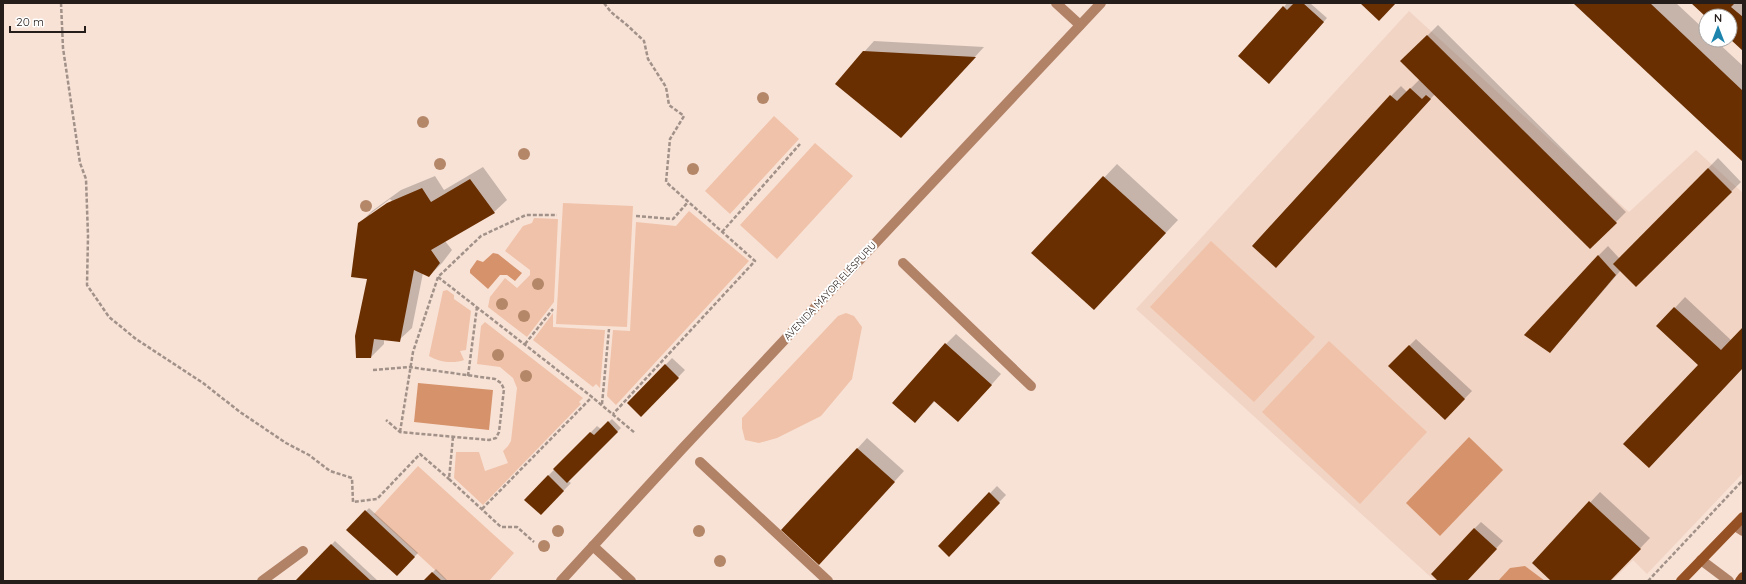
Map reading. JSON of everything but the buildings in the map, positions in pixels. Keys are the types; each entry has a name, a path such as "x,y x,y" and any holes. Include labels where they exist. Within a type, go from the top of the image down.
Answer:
{"main road":[{"path":"1682,581 1702,560 1739,528 1743,517"},
{"path":"1740,581 1743,577"}],"street":[{"path":"1056,3 1080,25"},
{"name":"AVENIDA MAYOR ELÉSPURU","path":"561,581 682,449 1101,3"},
{"path":"903,262 1031,386"},
{"path":"700,462 828,581"},
{"path":"593,546 631,581"},
{"path":"262,581 303,551"},
{"path":"1702,560 1729,581"}],"path":[{"path":"61,3 63,48 80,163 86,179 88,236 87,285 109,317 136,339 203,383 240,412 286,443 309,455 330,471 352,478 353,502 377,499 420,454 501,527 517,527 534,542"},
{"path":"604,3 611,12 644,41 648,59 666,87 669,105 684,116 670,139 666,182 755,261 613,414"},
{"path":"722,232 800,144"},
{"path":"636,216 672,219 688,202"},
{"path":"400,432 409,367 438,277 481,236 526,215 557,215"},
{"path":"438,277 592,397 635,433"},
{"path":"468,376 477,307"},
{"path":"525,344 553,309"},
{"path":"602,405 610,329"},
{"path":"373,370 409,367 494,379 502,383 504,389 499,432 496,438 489,440 400,432 386,420"},
{"path":"482,509 592,397"},
{"path":"449,479 453,437"},
{"path":"1648,581 1743,480"}],"shaded area":[{"path":"1409,11 1629,212 1696,150 1743,193 1743,473 1647,574 1633,560 1612,581 1435,581 1136,309"},
{"path":"774,116 799,139 730,214 705,191"},
{"path":"815,143 853,176 777,259 740,225"},
{"path":"563,203 633,206 627,327 556,324"},
{"path":"689,211 749,261 616,405 607,396 613,330 630,331 636,222 676,226"},
{"path":"534,218 558,219 554,302 527,337 488,307 490,297 505,278 517,288 530,275 530,270 505,251 523,226 532,223"},
{"path":"1211,241 1315,337 1254,402 1150,307"},
{"path":"493,253 498,254 522,273 515,281 507,275 500,275 488,289 470,273 470,270 477,260 483,262"},
{"path":"447,290 454,295 454,299 471,311 466,350 460,351 464,360 456,362 441,361 429,356 443,291"},
{"path":"553,313 553,327 605,330 600,388 596,384 593,387 533,340"},
{"path":"846,313 854,316 862,327 852,379 821,416 777,438 759,443 745,440 742,428 742,418 838,316"},
{"path":"485,322 583,398 579,402 581,404 483,505 454,478 456,452 479,452 485,471 508,463 503,451 511,441 517,388 513,378 500,367 477,364 481,326"},
{"path":"1329,341 1427,432 1360,504 1262,412"},
{"path":"418,383 493,390 489,430 414,422"},
{"path":"1469,437 1503,470 1440,536 1406,503"},
{"path":"418,466 514,553 489,581 447,581 374,514"},
{"path":"1525,566 1545,581 1498,581 1510,568"}]}
